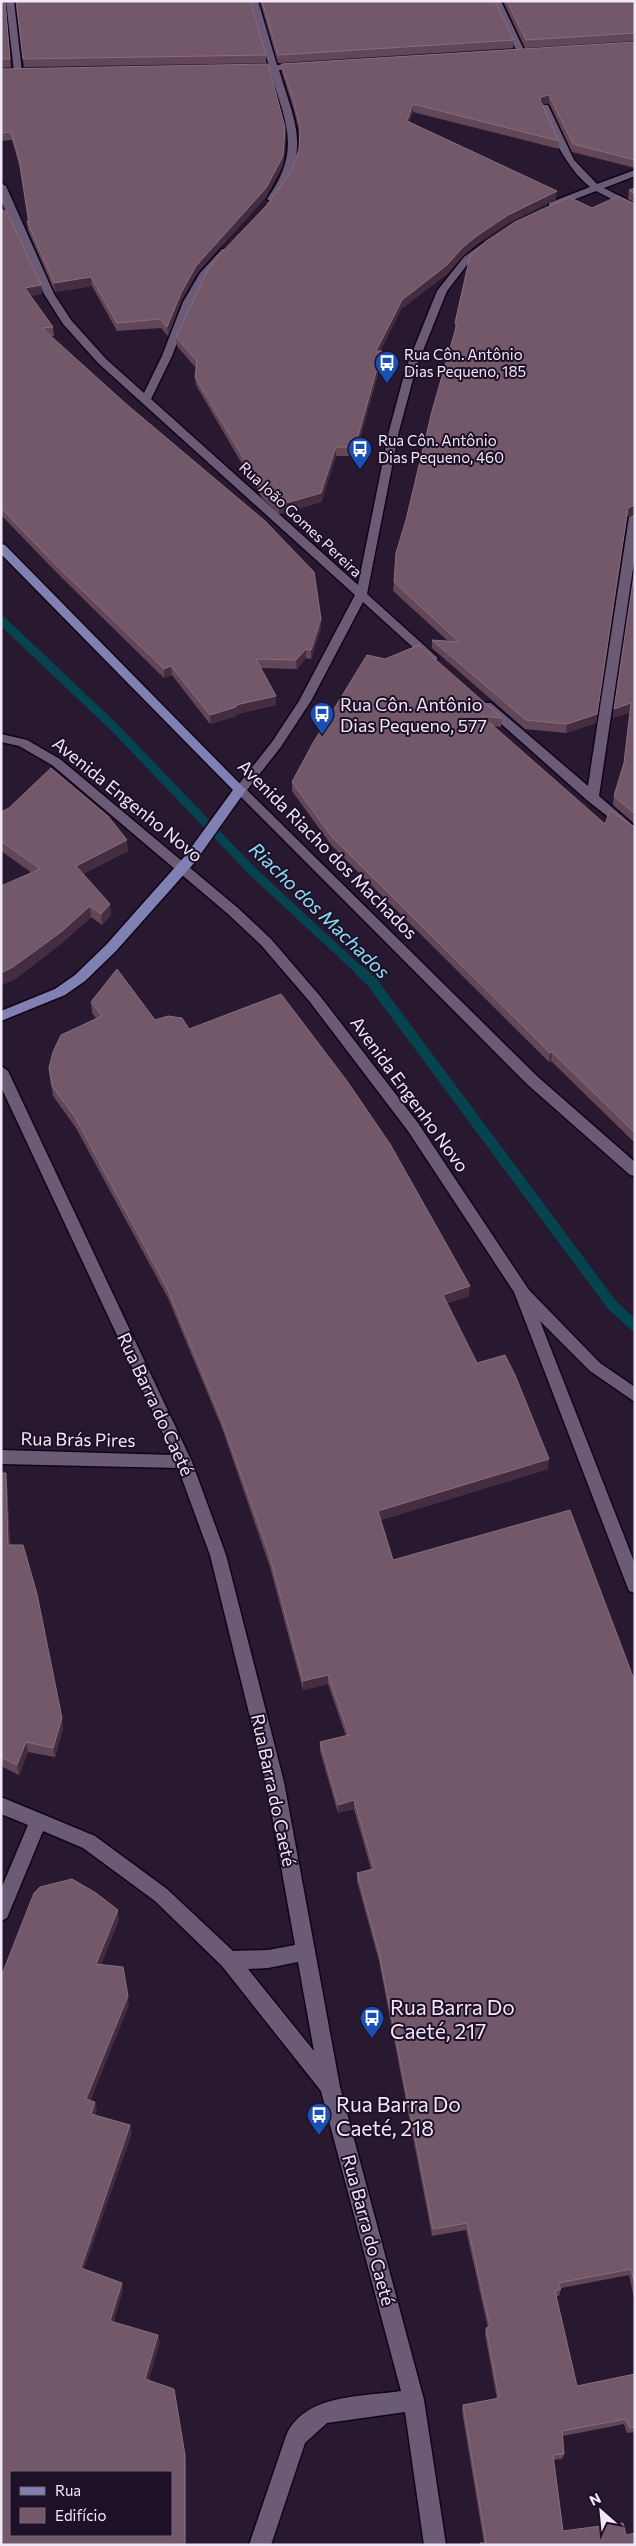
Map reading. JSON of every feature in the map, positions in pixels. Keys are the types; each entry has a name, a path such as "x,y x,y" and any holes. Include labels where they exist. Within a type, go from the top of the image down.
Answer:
{"main road":[{"name":"Avenida Riacho dos Machados","path":"1,547 240,790"},
{"path":"1,1016 60,992 80,978 111,948 186,863 240,790"}],"street":[{"path":"10,1 18,72"},
{"path":"254,1 294,136 291,162 282,185 265,208"},
{"path":"498,1 526,52 512,53"},
{"path":"240,69 311,66"},
{"path":"545,107 572,164 583,177 595,187 635,208"},
{"path":"545,208 635,173"},
{"name":"Rua João Gomes Pereira","path":"1,186 6,201 49,294 67,322 102,361 438,664"},
{"path":"240,790 276,745 305,701 361,596 394,431 411,368 423,336 442,290 467,259 496,238"},
{"path":"146,399 167,356 188,302 203,275 230,246"},
{"path":"592,798 635,517"},
{"path":"475,696 635,834"},
{"name":"Avenida Engenho Novo","path":"3,738 23,744 56,762 186,863 266,942 315,998 413,1127 521,1290 635,1586"},
{"name":"Avenida Riacho dos Machados","path":"240,790 533,1081 635,1171"},
{"name":"Rua Barra do Caeté","path":"1,1071 184,1462 218,1555 275,1782 330,2087 414,2400 435,2545"},
{"path":"521,1290 595,1367 635,1396"},
{"name":"Rua Brás Pires","path":"1,1458 184,1462"},
{"path":"1,1805 89,1842 161,1895 229,1960 330,2087"},
{"path":"1,1912 39,1820"},
{"path":"229,1960 268,1959 306,1952"},
{"path":"260,2545 297,2436 310,2421 323,2413 414,2400"}],"building":[{"path":"1,1 5,1 10,59 1,59"},
{"path":"16,1 250,1 266,55 23,59"},
{"path":"262,1 495,1 514,40 278,55"},
{"path":"507,1 635,1 635,33 526,40"},
{"path":"635,42 635,160 573,144 549,95 541,97 540,100 559,141 413,104 407,121 557,191 508,215 478,235 464,246 447,265 402,300 376,351 382,351 355,447 336,447 321,493 279,505 262,489 195,377 197,361 176,337 207,271 219,255 266,206 292,170 299,149 300,127 281,64"},
{"path":"268,64 285,127 283,156 266,188 196,266 181,293 167,327 160,319 117,323 91,277 54,283 27,221 29,222 19,159 11,132 1,133 1,69"},
{"path":"635,188 635,194 629,190"},
{"path":"618,196 635,204 635,505 628,508 597,714 567,724 526,720 432,640 459,642 394,582 396,553 406,520 432,411 457,324 455,323 470,256 485,242 515,222 569,197 592,208"},
{"path":"1,209 7,212 41,285 25,288 53,327 42,328 125,403 265,521 314,572 321,619 311,650 306,649 296,660 256,659 276,696 236,705 236,707 210,715 171,666 164,669 57,566 1,508"},
{"path":"635,568 635,814 614,796 624,763 631,703 614,709"},
{"path":"419,645 502,718 482,716 605,824 610,810 635,828 635,1133 552,1052 550,1053 332,837 292,782 313,743 367,655 385,659"},
{"path":"51,768 108,816 127,840 76,866 110,904 101,914 90,906 61,932 13,967 1,973 1,886 40,869 1,841 1,812 9,808"},
{"path":"117,969 155,1020 168,1016 182,1018 189,1029 281,994 347,1081 390,1144 470,1286 443,1295 477,1363 505,1355 515,1375 549,1459 378,1511 393,1560 570,1510 635,1682 635,2285 631,2269 558,2283 561,2289 555,2291 577,2386 635,2374 635,2427 630,2428 626,2419 562,2431 564,2454 553,2455 563,2531 623,2523 626,2535 635,2533 635,2545 481,2545 480,2543 486,2543 463,2405 499,2398 486,2328 490,2327 467,2223 433,2229 379,1953 357,1873 374,1869 354,1800 338,1805 320,1742 349,1735 328,1675 303,1681 270,1557 221,1419 167,1288 75,1117 52,1086 49,1068 53,1052 61,1035 102,1016 91,1002"},
{"path":"1,1473 6,1473 8,1545 23,1545 37,1594 62,1718 53,1748 26,1742 17,1765 1,1757"},
{"path":"72,1879 96,1893 118,1910 96,1964 123,1967 128,1996 86,2099 95,2102 91,2114 130,2125 81,2268 122,2283 110,2321 158,2335 145,2379 174,2389 185,2455 185,2545 1,2545 1,1977 34,1893 40,1887"}],"waterway":[{"name":"Riacho dos Machados","path":"1,620 113,726 252,871 361,972"},
{"name":"Riacho dos Machados","path":"360,971 372,982 612,1305 635,1326"}],"place":[{"name":"Rua Côn. Antônio Dias Pequeno, 185","path":"387,384"},
{"name":"Rua Côn. Antônio Dias Pequeno, 460","path":"360,470"},
{"name":"Rua Côn. Antônio Dias Pequeno, 577","path":"322,735"},
{"name":"Rua Barra Do Caeté, 217","path":"372,2039"},
{"name":"Rua Barra Do Caeté, 218","path":"319,2136"}]}
